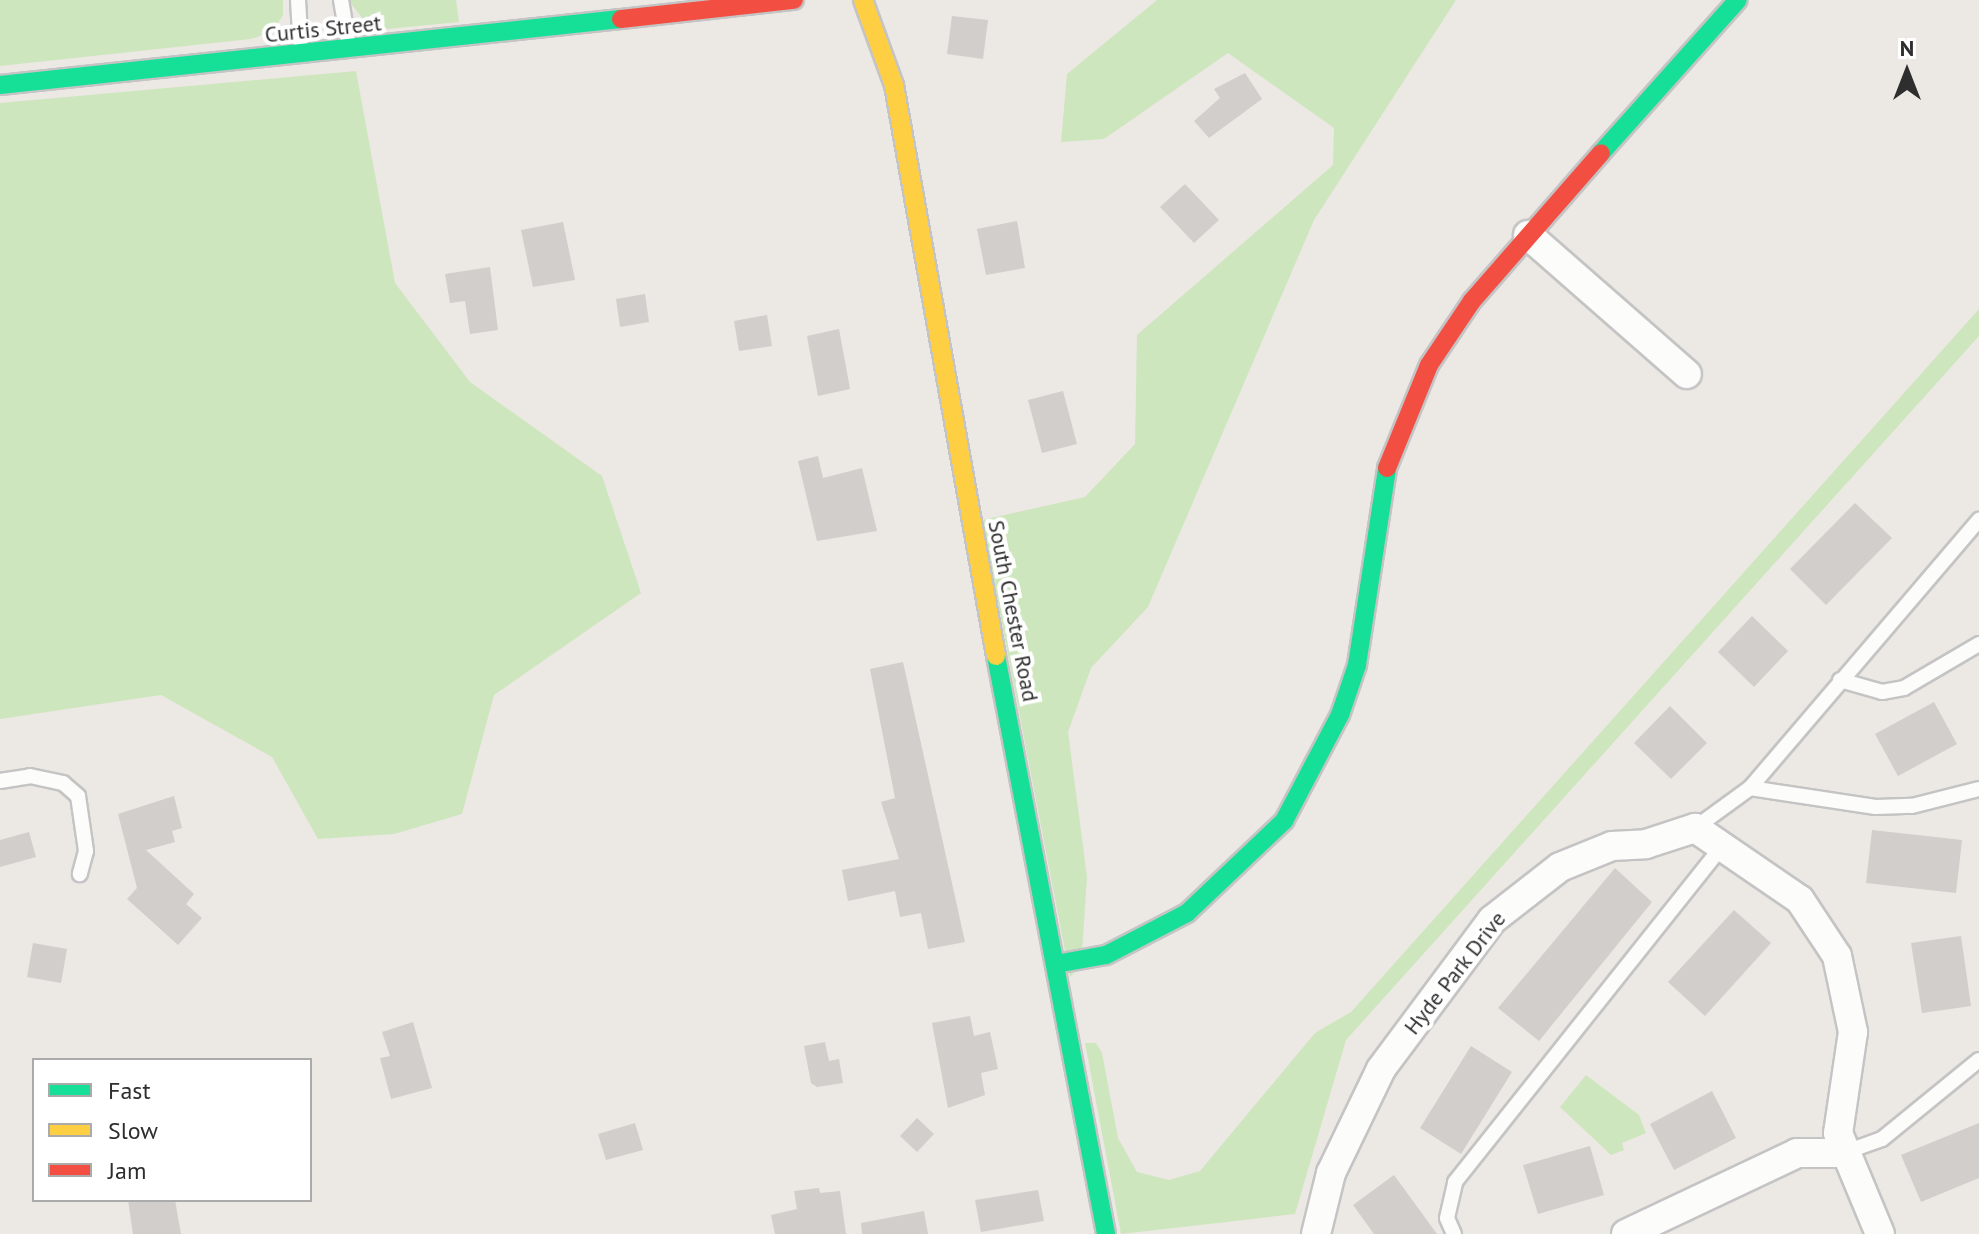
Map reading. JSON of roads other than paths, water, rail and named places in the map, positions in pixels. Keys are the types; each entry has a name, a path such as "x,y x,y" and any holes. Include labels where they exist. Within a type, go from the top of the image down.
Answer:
{"street":[{"name":"Curtis Street","path":"0,85 350,51 794,0"},
{"name":"South Chester Road","path":"863,0 894,85 945,390 1106,1234"},
{"path":"1056,964 1106,955 1187,913 1284,821 1327,744 1357,665 1381,482 1399,429 1429,365 1472,301 1738,0"},
{"path":"1528,235 1687,374"},
{"path":"1695,828 1724,844 1800,900 1837,956 1853,1032 1838,1109 1842,1153 1880,1234"},
{"name":"Hyde Park Drive","path":"1316,1234 1331,1173 1381,1069 1492,920 1560,867 1612,846 1646,844 1695,828"},
{"path":"1626,1234 1797,1153 1842,1153"}],"lane":[{"path":"298,0 301,55"},
{"path":"341,0 350,51"},
{"path":"1695,828 1750,788 1979,520"},
{"path":"1840,680 1882,692 1904,688 1979,644"},
{"path":"0,781 30,776 63,783 78,796 86,851 80,874"},
{"path":"1750,788 1876,807 1912,806 1979,789"},
{"path":"1454,1234 1447,1218 1455,1182 1724,844"},
{"path":"1842,1153 1882,1139 1979,1060"}]}
